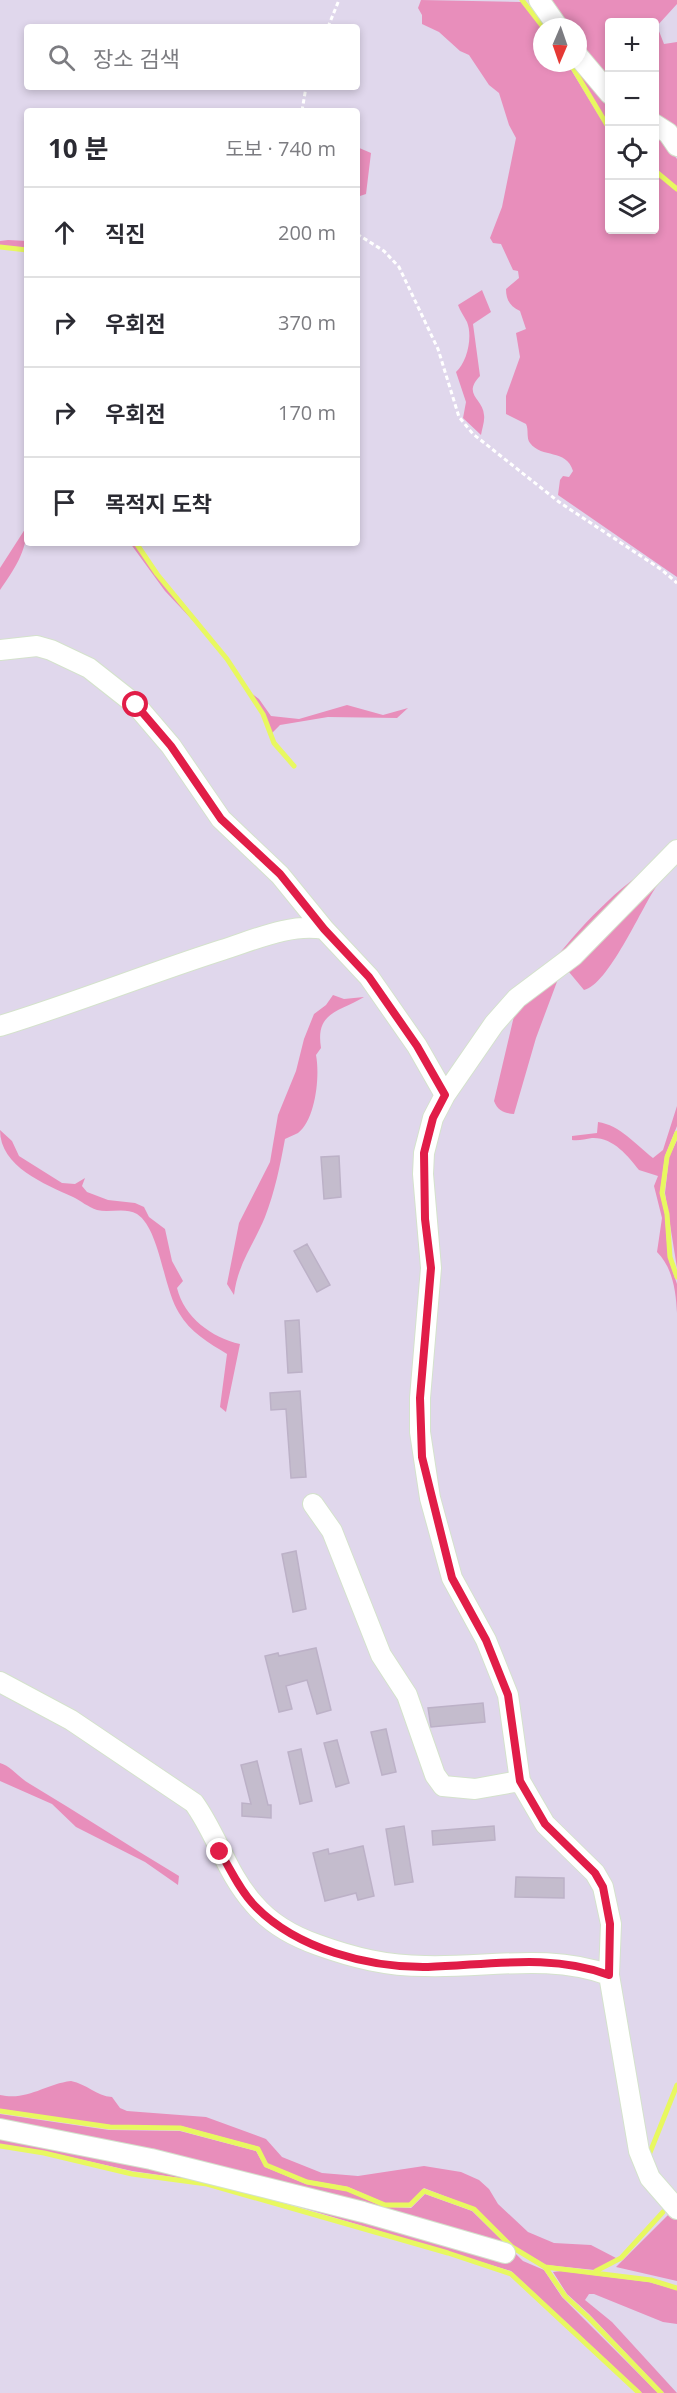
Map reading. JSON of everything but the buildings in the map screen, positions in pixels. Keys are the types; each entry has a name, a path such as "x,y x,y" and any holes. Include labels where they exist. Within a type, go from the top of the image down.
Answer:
{"street":[{"path":"539,0 552,18"},
{"path":"587,67 605,89"},
{"path":"657,126 668,133 677,146"},
{"path":"0,650 37,646 89,668 113,686 156,727 221,819 287,882 324,929 390,1003 438,1078 445,1095"},
{"path":"677,850 573,956 517,998 494,1024 445,1095 433,1118 424,1153 424,1207 431,1268 420,1398 422,1457 452,1578 486,1640 508,1695 520,1781 545,1824 595,1873 603,1887 610,1924 609,1975 639,2151 650,2178 677,2209"},
{"path":"0,1026 146,974 273,934 309,926 324,929"},
{"path":"313,1504 333,1531 381,1655 407,1695 435,1775 443,1786 475,1789 520,1781"},
{"path":"0,1682 71,1720 194,1803 205,1818 237,1880 254,1905 277,1924 302,1939 350,1957 388,1965 426,1967 527,1961 585,1966 609,1975"},
{"path":"0,2129 151,2158 363,2212 505,2253"}],"path":[{"path":"329,24 339,0"},
{"path":"302,108 306,90"},
{"path":"360,236 384,251 399,267 438,349 459,417 473,434 560,502 656,565 677,583"}],"shaded area":[{"path":"421,0 521,2 534,18 533,72 572,72 605,125 605,234 659,234 659,175 677,191 677,577 558,495 560,480 563,476 569,477 573,471 570,464 559,456 535,448 529,441 526,424 506,414 506,396 520,357 516,333 526,329 520,311 509,302 506,293 506,289 519,278 518,271 513,270 501,244 493,243 490,238 502,207 516,138 509,125 499,93 489,85 469,55 460,51 439,32 422,24 422,15 418,8"},
{"path":"542,0 677,0 677,4 659,24 659,18 605,18 605,85 587,63 587,18 555,18"},
{"path":"659,31 664,44 677,42 677,142 659,125"},
{"path":"577,72 581,72 605,97 605,119"},
{"path":"659,137 677,159 677,187 659,171"},
{"path":"360,148 371,153 366,194 360,196"},
{"path":"0,241 24,241 24,249 0,247"},
{"path":"482,290 491,312 473,324 480,376 475,382 473,392 483,409 484,422 481,435 463,418 466,402 456,372 466,356 469,342 469,328 458,305"},
{"path":"24,531 22,552 15,568 0,590 0,568"},
{"path":"132,546 137,546 156,575 198,626 165,591"},
{"path":"247,690 259,699 271,716 299,719 347,705 383,715 408,708 397,718 328,717 280,725 270,735 269,724"},
{"path":"662,860 547,969 572,938 614,895 645,870"},
{"path":"677,861 656,887 603,975 584,990 564,966"},
{"path":"558,979 536,1038 514,1114 504,1112 497,1107 494,1101 518,999"},
{"path":"333,995 344,999 364,997 331,1014 322,1027 321,1048 316,1055 317,1085 313,1107 309,1118 298,1133 285,1139 269,1207 242,1264 234,1295 227,1284 239,1223 270,1162 278,1115 296,1071 304,1039 314,1014 326,1005"},
{"path":"677,1106 677,1126 665,1156 660,1193 665,1214 668,1257 677,1284 677,1313 670,1273 657,1252 662,1218 654,1186 658,1176 639,1170 619,1148 607,1141 592,1138 572,1140 572,1136 597,1133 598,1122 606,1124 621,1131 653,1158 663,1150"},
{"path":"0,1130 12,1141 19,1156 62,1183 75,1184 85,1178 82,1186 87,1192 108,1200 135,1203 144,1207 149,1217 165,1229 172,1261 183,1281 177,1288 186,1308 201,1325 219,1337 240,1344 226,1412 220,1407 227,1354 194,1331 183,1320 169,1289 151,1232 145,1222 132,1212 94,1209 38,1180 16,1164 7,1154"},
{"path":"677,1140 677,1268 665,1193 669,1157"},
{"path":"0,1763 179,1876 178,1885 145,1862 76,1827 52,1804 0,1781"},
{"path":"71,2081 112,2097 120,2108 127,2111 206,2117 266,2139 282,2157 322,2173 358,2176 424,2166 461,2172 479,2180 489,2189 498,2204 528,2232 554,2243 591,2245 616,2258 595,2270 546,2265 514,2246 475,2208 424,2188 409,2204 385,2203 348,2187 307,2180 268,2164 259,2147 181,2126 110,2126 0,2109 0,2095 19,2096"},
{"path":"0,2114 109,2130 180,2131 256,2151 265,2167 306,2184 347,2191 384,2207 411,2208 425,2194 472,2211 523,2261 544,2270 562,2297 658,2393 642,2393 511,2271 270,2198 207,2182 132,2171 43,2151 0,2145"},
{"path":"670,2213 677,2219 677,2281 616,2267"},
{"path":"561,2271 649,2282 677,2290 677,2324 663,2322 594,2294 589,2294 585,2300 612,2322 677,2393 664,2393 567,2294 553,2272"}],"waterway":[{"path":"522,0 536,18"},
{"path":"575,72 608,126"},
{"path":"659,174 677,189"},
{"path":"0,247 24,250"},
{"path":"138,546 157,574 227,659 263,714 274,743 294,766"},
{"path":"677,1133 667,1157 662,1193 667,1214 670,1257 677,1277"},
{"path":"649,2155 677,2085"},
{"path":"0,2111 110,2127 180,2128 258,2149 266,2165 307,2182 347,2189 385,2205 410,2205 424,2191 474,2209 512,2247 545,2267 651,2280 677,2288"},
{"path":"0,2146 44,2153 132,2174 207,2184 448,2253 511,2274 639,2393"},
{"path":"596,2271 621,2258 663,2212"},
{"path":"545,2267 565,2296 661,2393"}],"route":[{"path":"136,705 171,746 221,819 280,874 301,897 324,929 390,1003 438,1078 445,1095 433,1118 424,1153 425,1219 429,1236 431,1268 420,1398 422,1457 430,1498 452,1578 486,1640 508,1695 520,1781 545,1824 595,1873 603,1887 610,1924 609,1975 585,1966 527,1961 426,1967 388,1965 350,1957 302,1939 277,1924 254,1905 220,1852"}]}
